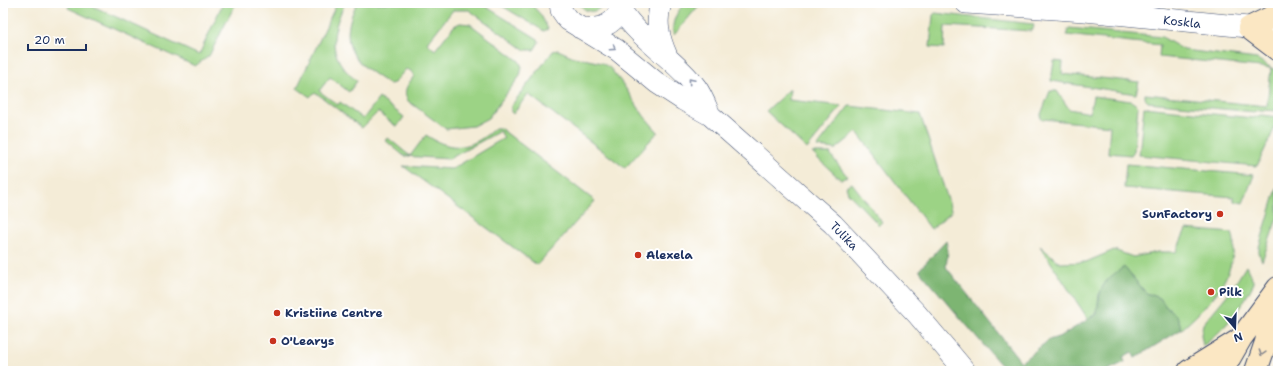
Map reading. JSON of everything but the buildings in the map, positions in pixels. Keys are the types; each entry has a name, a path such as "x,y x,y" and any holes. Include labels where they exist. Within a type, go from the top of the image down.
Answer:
{"main road":[{"path":"1278,14 1249,28 1278,50"},
{"path":"1222,371 1241,338 1278,288"},
{"path":"1256,371 1266,342 1278,288"},
{"path":"1189,371 1241,338"}],"street":[{"path":"662,3 657,20 659,39 666,56"},
{"name":"Koskla","path":"966,3 1085,11 1278,30"},
{"name":"Tulika","path":"558,5 568,20 617,50 657,83 710,115 834,224 917,314 965,371"},
{"path":"580,28 593,29 606,26 616,18 623,5"},
{"name":"Tulika","path":"623,5 646,40 666,56 698,88 710,115"}],"green space":[{"path":"70,3 86,3 199,55 223,3 236,3 209,56 195,66 68,8"},
{"path":"337,3 345,3 336,25 334,35 336,54 340,63 347,72 357,81 349,92 330,77 319,91 338,105 340,102 363,119 379,98 404,117 397,127 378,112 362,128 315,92 310,97 297,88"},
{"path":"357,3 480,3 538,39 539,42 534,50 525,50 469,10 453,10 427,43 435,50 454,26 460,23 470,24 519,61 522,67 520,76 488,118 473,126 446,129 408,101 406,91 414,76 411,71 406,69 394,83 390,84 371,72 355,57 351,49 348,32 352,13"},
{"path":"497,3 530,3 541,15 548,29 544,31"},
{"path":"579,3 604,3 595,11 588,11"},
{"path":"685,3 701,3 674,35 673,26 675,18"},
{"path":"935,13 1033,24 1034,27 1031,31 945,26 944,48 930,47 933,15"},
{"path":"1069,28 1162,37 1184,50 1257,59 1278,72 1278,111 1259,110 1254,112 1148,102 1145,99 1145,94 1267,106 1271,68 1159,57 1160,45 1066,35"},
{"path":"558,50 574,57 602,63 610,68 644,116 658,132 625,168 528,94 513,114 511,112 511,106 553,51"},
{"path":"1054,61 1063,62 1062,74 1139,82 1136,94 1051,81"},
{"path":"790,89 789,100 842,106 807,149 766,111"},
{"path":"1050,91 1057,91 1069,109 1090,113 1093,96 1131,101 1138,106 1134,151 1131,155 1108,153 1110,126 1043,119 1040,117"},
{"path":"849,106 920,114 951,209 951,212 931,229 857,132 836,149 817,147"},
{"path":"1144,107 1253,118 1261,115 1278,117 1278,121 1257,166 1139,155"},
{"path":"495,128 500,128 595,201 537,265 403,166 452,169 504,138 500,131 449,159 404,156 385,140 388,138 410,156 426,135 445,144 462,146 478,140"},
{"path":"812,153 831,153 830,154 847,176 841,180"},
{"path":"1126,164 1254,175 1243,203 1234,201 1234,197 1124,188"},
{"path":"852,183 882,222 879,225 848,193 846,187"},
{"path":"1278,185 1278,216 1262,261 1259,253 1259,247"},
{"path":"1186,229 1232,233 1234,246 1230,266 1221,287 1207,305 1182,329 1177,316 1166,307 1160,298 1146,293 1124,267 1099,294 1097,313 1088,319 1040,246 1060,263 1086,262 1114,250 1133,257 1158,252 1176,252"},
{"path":"946,241 948,251 946,267 1021,362 1049,340 1061,336 1097,314 1099,297 1103,286 1110,277 1124,267 1146,293 1160,298 1166,307 1177,316 1182,329 1135,358 1132,352 1123,357 1125,362 1106,371 1010,371 1000,364 919,270"},
{"path":"1246,266 1254,283 1244,302 1226,325 1203,346 1201,335 1203,324 1232,289"}],"place":[{"name":"SunFactory","path":"1220,214"},
{"name":"Alexela","path":"638,255"},
{"name":"Pilk","path":"1211,292"},
{"name":"Kristiine Centre","path":"277,313"},
{"name":"O'Learys","path":"273,341"}]}
